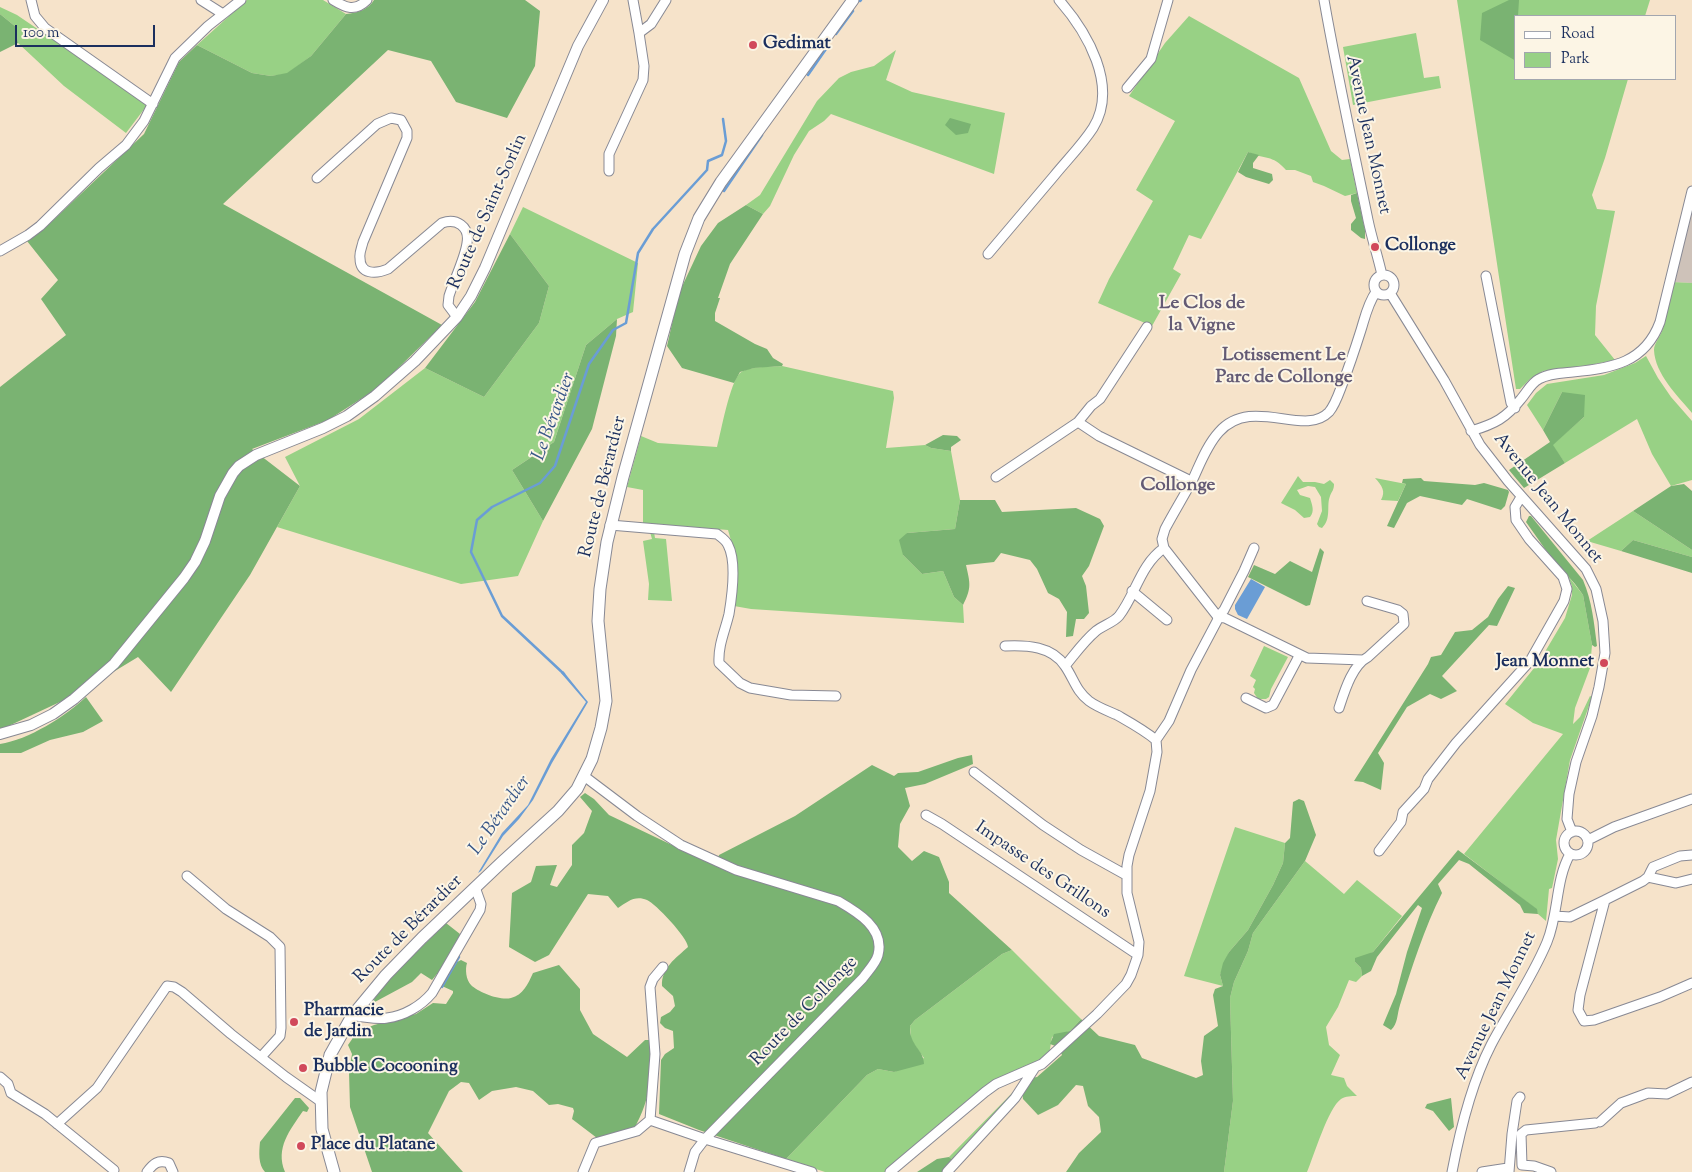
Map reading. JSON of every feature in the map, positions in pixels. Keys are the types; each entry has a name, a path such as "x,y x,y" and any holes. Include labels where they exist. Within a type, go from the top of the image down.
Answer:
{"main road":[{"name":"Route de Bérardier","path":"334,1172 322,1129 320,1101 322,1083 330,1055 352,1016 364,999 392,968 475,887 558,811 577,789 584,776 596,745 606,701 598,635 602,566 610,525 685,254 699,218 721,182 853,0"}],"street":[{"path":"31,0 35,16 46,28 153,104"},
{"path":"201,0 223,14"},
{"path":"0,251 40,226 99,168 126,145 144,120 175,58 208,26 241,0"},
{"path":"333,0 343,7 357,8 367,0"},
{"name":"Route de Saint-Sorlin","path":"0,734 31,725 53,714 74,699 114,664 195,562 206,541 225,484 239,466 262,452 323,428 347,416 396,379 457,317 471,296 485,268 578,46 603,0"},
{"path":"609,170 609,154 642,80 644,66 633,0"},
{"path":"639,33 652,24 666,0"},
{"path":"988,254 1076,150 1093,128 1098,117 1102,91 1099,70 1092,50 1082,31 1059,0"},
{"path":"1127,88 1151,59 1168,0"},
{"name":"Avenue Jean Monnet","path":"1324,0 1341,96 1382,275"},
{"path":"317,178 377,124 391,118 401,120 407,131 407,138 363,242 359,257 361,264 366,270 372,273 379,273 388,269 442,223 455,221 461,224 466,229 467,243 449,296 448,305 457,317"},
{"path":"1471,431 1496,423 1514,408 1531,385 1538,379 1550,375 1604,368 1618,364 1631,359 1648,344 1655,335 1660,322 1692,191"},
{"path":"1368,601 1398,610 1403,614 1404,624 1368,658 1363,660 1311,659 1299,656 1225,618 1218,617 1164,548 1162,539 1164,528 1219,432 1231,423 1254,416 1274,416 1307,422 1315,421 1330,411 1339,394 1368,307 1376,292 1374,282 1377,277 1382,275 1392,279 1393,289 1390,293 1385,295 1376,292"},
{"path":"1486,276 1511,403 1514,408"},
{"name":"Avenue Jean Monnet","path":"1390,293 1444,380 1471,431 1521,497 1586,569 1596,589 1605,653 1592,716 1576,762 1569,794 1567,819 1572,832"},
{"path":"996,478 1078,422 1090,406 1100,399 1146,327"},
{"path":"1078,422 1099,436 1192,481"},
{"path":"1379,851 1401,822 1403,812 1424,789 1428,779 1456,743 1530,661 1564,601 1567,589 1563,577 1529,539 1516,520 1515,507 1521,497"},
{"path":"610,525 717,534 723,538 728,544 732,577 728,614 720,645 719,663 740,683 750,688 792,695 836,696"},
{"path":"1065,666 1098,629 1116,619 1152,557 1164,548"},
{"path":"890,1172 996,1084 1034,1069 1048,1060 1118,993 1131,974 1138,955 1139,942 1127,893 1126,875 1129,855 1150,791 1157,752 1156,740 1169,721 1191,670 1218,617 1228,604 1254,548"},
{"path":"1132,591 1167,620"},
{"path":"1005,646 1029,646 1043,649 1056,656 1065,666 1075,686 1084,697 1131,723 1156,740"},
{"path":"1246,698 1266,708 1273,705 1299,656"},
{"path":"1339,708 1348,682 1363,660"},
{"path":"974,772 1043,825 1081,850 1126,875"},
{"name":"Route de Collonge","path":"584,776 681,845 736,870 838,901 857,912 868,922 877,934 879,941 878,956 863,978 705,1139 696,1152 688,1172"},
{"path":"1588,840 1614,827 1692,799"},
{"name":"Impasse des Grillons","path":"926,815 1138,955"},
{"path":"1578,831 1584,834 1588,840 1588,847 1584,853 1577,856 1570,854 1565,849 1563,842 1566,836 1578,831"},
{"name":"Avenue Jean Monnet","path":"1452,1172 1460,1136 1478,1075 1490,1047 1532,975 1548,941 1555,916 1560,880 1570,854"},
{"path":"1555,916 1570,917 1648,877 1653,867 1680,856 1692,855"},
{"path":"187,876 226,909 270,937 280,947 282,1028 280,1036 262,1056"},
{"path":"1648,877 1676,883 1692,879"},
{"path":"352,1016 386,1018 417,1007 432,994 480,908 481,904 475,887"},
{"path":"1605,900 1580,995 1578,1010 1584,1021 1594,1020 1692,984"},
{"path":"584,1172 595,1143 619,1138 637,1131 650,1120 655,1054 650,987 653,979 663,966"},
{"path":"57,1124 97,1088 167,986 174,987 182,992 224,1029 320,1101"},
{"path":"947,1172 1015,1098 1034,1069"},
{"path":"0,1078 8,1084 11,1093 45,1114 114,1170"},
{"path":"1551,1172 1534,1166 1522,1165 1521,1134 1526,1130 1597,1122 1621,1103 1648,1093 1667,1094 1692,1082"},
{"path":"1482,1172 1508,1170 1514,1119 1517,1102 1520,1097"},
{"path":"650,1120 812,1172"},
{"path":"147,1172 155,1163 164,1161 169,1163 173,1172"}],"shaded area":[{"path":"1692,200 1692,283 1672,282"}],"green space":[{"path":"247,0 323,0 346,14 311,56 287,74 271,76 252,73 197,45"},
{"path":"374,0 525,0 540,11 535,66 507,118 456,102 431,61 388,50 223,204 442,325 378,388 328,420 252,449 300,486 250,575 171,692 138,657 77,694 0,730 0,387 66,335 41,299 58,280 27,241 45,228 144,134 179,62 197,45 252,73 271,76 287,73 311,56 346,14 362,10"},
{"path":"1457,0 1650,0 1645,15 1514,15 1514,80 1628,80 1592,195 1597,209 1615,211 1596,306 1595,335 1615,360 1543,371 1530,379 1520,389 1516,389"},
{"path":"1509,0 1519,0 1518,15 1514,15 1514,60 1480,40 1482,13"},
{"path":"0,7 17,15 148,104 126,133 64,86 18,43 16,27 0,14"},
{"path":"0,14 16,27 18,43 0,52"},
{"path":"1189,16 1299,78 1331,151 1342,160 1350,159 1357,193 1345,196 1313,182 1311,176 1295,170 1286,170 1272,159 1248,152 1201,239 1189,235 1173,269 1181,274 1152,326 1098,303 1109,279 1153,201 1136,190 1175,121 1129,96 1165,43"},
{"path":"1416,33 1424,78 1439,76 1441,88 1353,105 1343,47"},
{"path":"896,50 886,80 912,92 1005,113 994,174 831,114 809,131 794,155 770,206 763,214 746,205 760,195 817,101 839,78 851,72 874,66"},
{"path":"950,118 971,124 968,133 956,135 945,125"},
{"path":"1248,152 1259,155 1253,163 1253,168 1272,174 1273,180 1269,184 1246,177 1238,172"},
{"path":"1357,193 1365,230 1365,239 1351,230 1351,224 1356,218 1351,195"},
{"path":"746,205 763,214 730,264 718,298 720,298 715,313 715,321 767,349 773,358 783,364 782,366 754,368 740,372 734,383 682,368 667,346 679,293 701,246 718,223"},
{"path":"523,207 638,263 633,312 617,319 586,345 554,442 512,470 543,521 518,576 461,584 277,527 300,486 285,457 359,419 425,368 484,397 539,323 549,286 510,234"},
{"path":"510,234 549,286 539,323 484,397 425,368 475,302"},
{"path":"1672,282 1692,283 1692,413 1668,384 1655,359 1654,347 1663,328"},
{"path":"617,319 616,336 592,429 543,521 512,470 554,442 586,345"},
{"path":"1646,356 1671,397 1692,421 1692,480 1671,486 1652,454 1637,419 1565,463 1552,445 1584,417 1562,392 1543,430 1527,405 1536,393 1547,384 1604,375 1635,363"},
{"path":"782,366 893,391 894,398 886,448 925,445 931,448 951,451 960,500 955,529 907,533 903,555 922,574 943,571 954,597 963,605 964,623 751,609 734,606 732,544 728,530 643,523 643,490 627,487 641,436 658,443 717,447 729,396 740,373 754,368"},
{"path":"1562,392 1585,395 1584,417 1553,445 1565,463 1524,488 1509,470 1550,442 1543,430"},
{"path":"943,435 957,436 961,440 951,447 951,451 931,448 925,445"},
{"path":"1298,476 1303,482 1324,484 1330,480 1334,484 1329,500 1327,520 1322,528 1317,524 1322,511 1321,497 1315,487 1308,486 1297,490 1300,495 1310,498 1313,510 1310,517 1304,518 1295,510 1281,503"},
{"path":"1375,478 1406,484 1398,501 1381,500 1382,489"},
{"path":"1421,478 1424,481 1475,485 1484,483 1508,490 1509,492 1505,506 1501,510 1467,499 1462,505 1420,496 1407,503 1394,528 1387,526 1406,484 1402,483 1403,479"},
{"path":"1684,484 1692,491 1692,550 1633,511 1671,486"},
{"path":"960,500 995,500 1002,512 1076,508 1100,519 1104,526 1089,566 1082,576 1086,586 1089,613 1084,619 1076,619 1073,636 1066,637 1067,612 1059,599 1048,593 1037,569 1030,560 1001,553 994,562 966,565 969,585 968,594 963,605 954,597 943,571 922,574 903,555 899,540 907,533 955,529"},
{"path":"1633,511 1692,550 1692,557 1633,540 1621,551 1587,541"},
{"path":"1529,516 1531,516 1583,580 1591,604 1597,646 1592,645 1583,595 1550,556 1526,522"},
{"path":"650,532 654,532 655,538 666,539 672,601 648,600 649,584 643,541 652,539"},
{"path":"1633,540 1692,557 1692,573 1621,551"},
{"path":"1320,548 1324,552 1310,605 1306,606 1248,577 1254,565 1275,574 1290,561 1312,572"},
{"path":"1568,576 1583,595 1592,645 1590,668 1575,708 1573,724 1580,717 1590,696 1592,697 1570,760 1556,840 1558,859 1552,888 1549,889 1546,921 1538,914 1536,909 1464,854 1563,734 1533,723 1505,704 1539,662 1565,618 1572,595 1572,586"},
{"path":"1508,586 1515,588 1497,626 1489,625 1442,676 1457,691 1441,699 1430,694 1407,707 1378,753 1384,763 1381,790 1363,782 1354,781 1431,657 1441,655 1455,632 1472,630 1488,617"},
{"path":"1264,646 1288,657 1271,689 1269,697 1258,699 1253,687 1256,680 1250,676"},
{"path":"86,697 103,721 83,732 50,740 21,753 0,753 0,744 22,738 46,726 68,712"},
{"path":"972,755 973,764 925,784 905,788 910,806 900,824 898,847 912,861 924,851 939,857 949,882 949,893 1012,950 1002,954 915,1020 910,1026 910,1033 922,1055 924,1064 894,1072 878,1069 867,1075 786,1159 699,1130 659,1114 661,1060 665,1054 674,1048 673,1031 665,1028 660,1023 661,1017 670,1012 675,1006 673,996 662,986 662,980 670,964 688,947 683,936 651,903 639,898 618,908 608,896 588,894 549,955 535,962 509,947 512,893 531,882 536,866 557,865 550,885 557,887 572,865 572,845 584,833 592,811 580,797 585,793 594,799 609,815 716,866 719,855 795,816 872,765 894,776 898,773 918,772"},
{"path":"1299,799 1304,801 1316,835 1305,861 1253,933 1248,951 1234,982 1230,998 1233,1101 1224,1172 1066,1172 1079,1153 1101,1132 1099,1117 1088,1106 1083,1086 1076,1085 1058,1105 1038,1115 1023,1099 1021,1084 1025,1079 1037,1077 1062,1055 1058,1047 1050,1044 1054,1034 1070,1031 1081,1019 1099,1036 1135,1045 1142,1058 1196,1078 1203,1075 1201,1061 1204,1036 1218,1026 1213,995 1215,989 1223,986 1220,975 1223,963 1229,952 1248,930 1273,885 1283,863 1285,843 1290,838 1293,802"},
{"path":"1235,827 1285,843 1283,863 1273,885 1248,930 1229,952 1220,975 1223,986 1184,976"},
{"path":"1458,850 1537,909 1538,914 1524,913 1520,905 1469,864 1459,860 1438,884 1442,893 1424,934 1396,1022 1391,1030 1383,1025 1396,994 1407,952 1422,908 1418,905 1377,957 1371,971 1362,976 1361,968 1355,962 1355,958 1373,952"},
{"path":"1305,861 1344,894 1357,880 1402,916 1373,952 1355,962 1361,968 1362,976 1356,982 1349,980 1338,1007 1326,1027 1329,1045 1340,1055 1331,1075 1344,1078 1347,1086 1357,1096 1345,1097 1336,1104 1326,1122 1307,1172 1224,1172 1233,1101 1230,998 1234,982 1248,951 1253,933"},
{"path":"446,923 460,934 451,957 432,980 421,973 412,982 373,1003 376,996 394,975"},
{"path":"1012,950 1081,1019 1070,1031 1052,1037 1049,1055 1041,1061 1011,1075 935,1130 886,1172 825,1172 786,1159 867,1075 878,1069 894,1072 924,1058 911,1040 910,1026 915,1020 1002,954"},
{"path":"461,960 467,963 466,974 471,985 490,995 506,999 515,997 522,992 533,973 559,965 580,989 580,1010 593,1034 627,1057 645,1040 650,1040 649,1086 644,1106 634,1129 597,1138 572,1119 573,1108 558,1104 549,1105 533,1091 516,1087 492,1091 479,1100 469,1083 461,1082 449,1091 428,1133 463,1172 372,1172 350,1107 349,1072 352,1054 348,1045 357,1032 374,1025 416,1014 433,1003 446,1004 453,991 442,986 457,962"},
{"path":"1021,1084 1021,1087 953,1160 949,1157"},
{"path":"295,1098 300,1098 309,1108 307,1112 303,1111 285,1140 282,1163 285,1172 265,1172 260,1162 260,1142"},
{"path":"1451,1098 1454,1127 1449,1131 1433,1111 1425,1108 1427,1104"},
{"path":"949,1157 953,1160 942,1172 917,1172 937,1159"}],"water":[{"path":"1251,579 1265,587 1247,619 1238,615 1235,605"},
{"path":"563,671 588,702 552,763 533,800 503,836 478,873 502,833 528,805 551,759 586,702 561,673"}],"waterway":[{"path":"836,34 853,11"},
{"path":"808,75 826,49"},
{"name":"Le Bérardier","path":"564,674 502,616 471,552 477,520 492,507 540,483 555,466 589,364 613,330 626,323 638,253 653,229 707,170 708,161 722,155 726,141 723,119"},
{"path":"724,191 762,135"},
{"path":"442,987 459,957"}],"place":[{"name":"Gedimat","path":"753,45"},
{"name":"Collonge","path":"1375,247"},
{"name":"Jean Monnet","path":"1604,663"},
{"name":"Pharmacie de Jardin","path":"294,1022"},
{"name":"Bubble Cocooning","path":"303,1068"},
{"name":"Place du Platane","path":"301,1146"}],"district":[{"name":"Le Clos de la Vigne","path":"1202,316"},
{"name":"Lotissement Le Parc de Collonge","path":"1284,368"},
{"name":"Collonge","path":"1178,487"}]}
